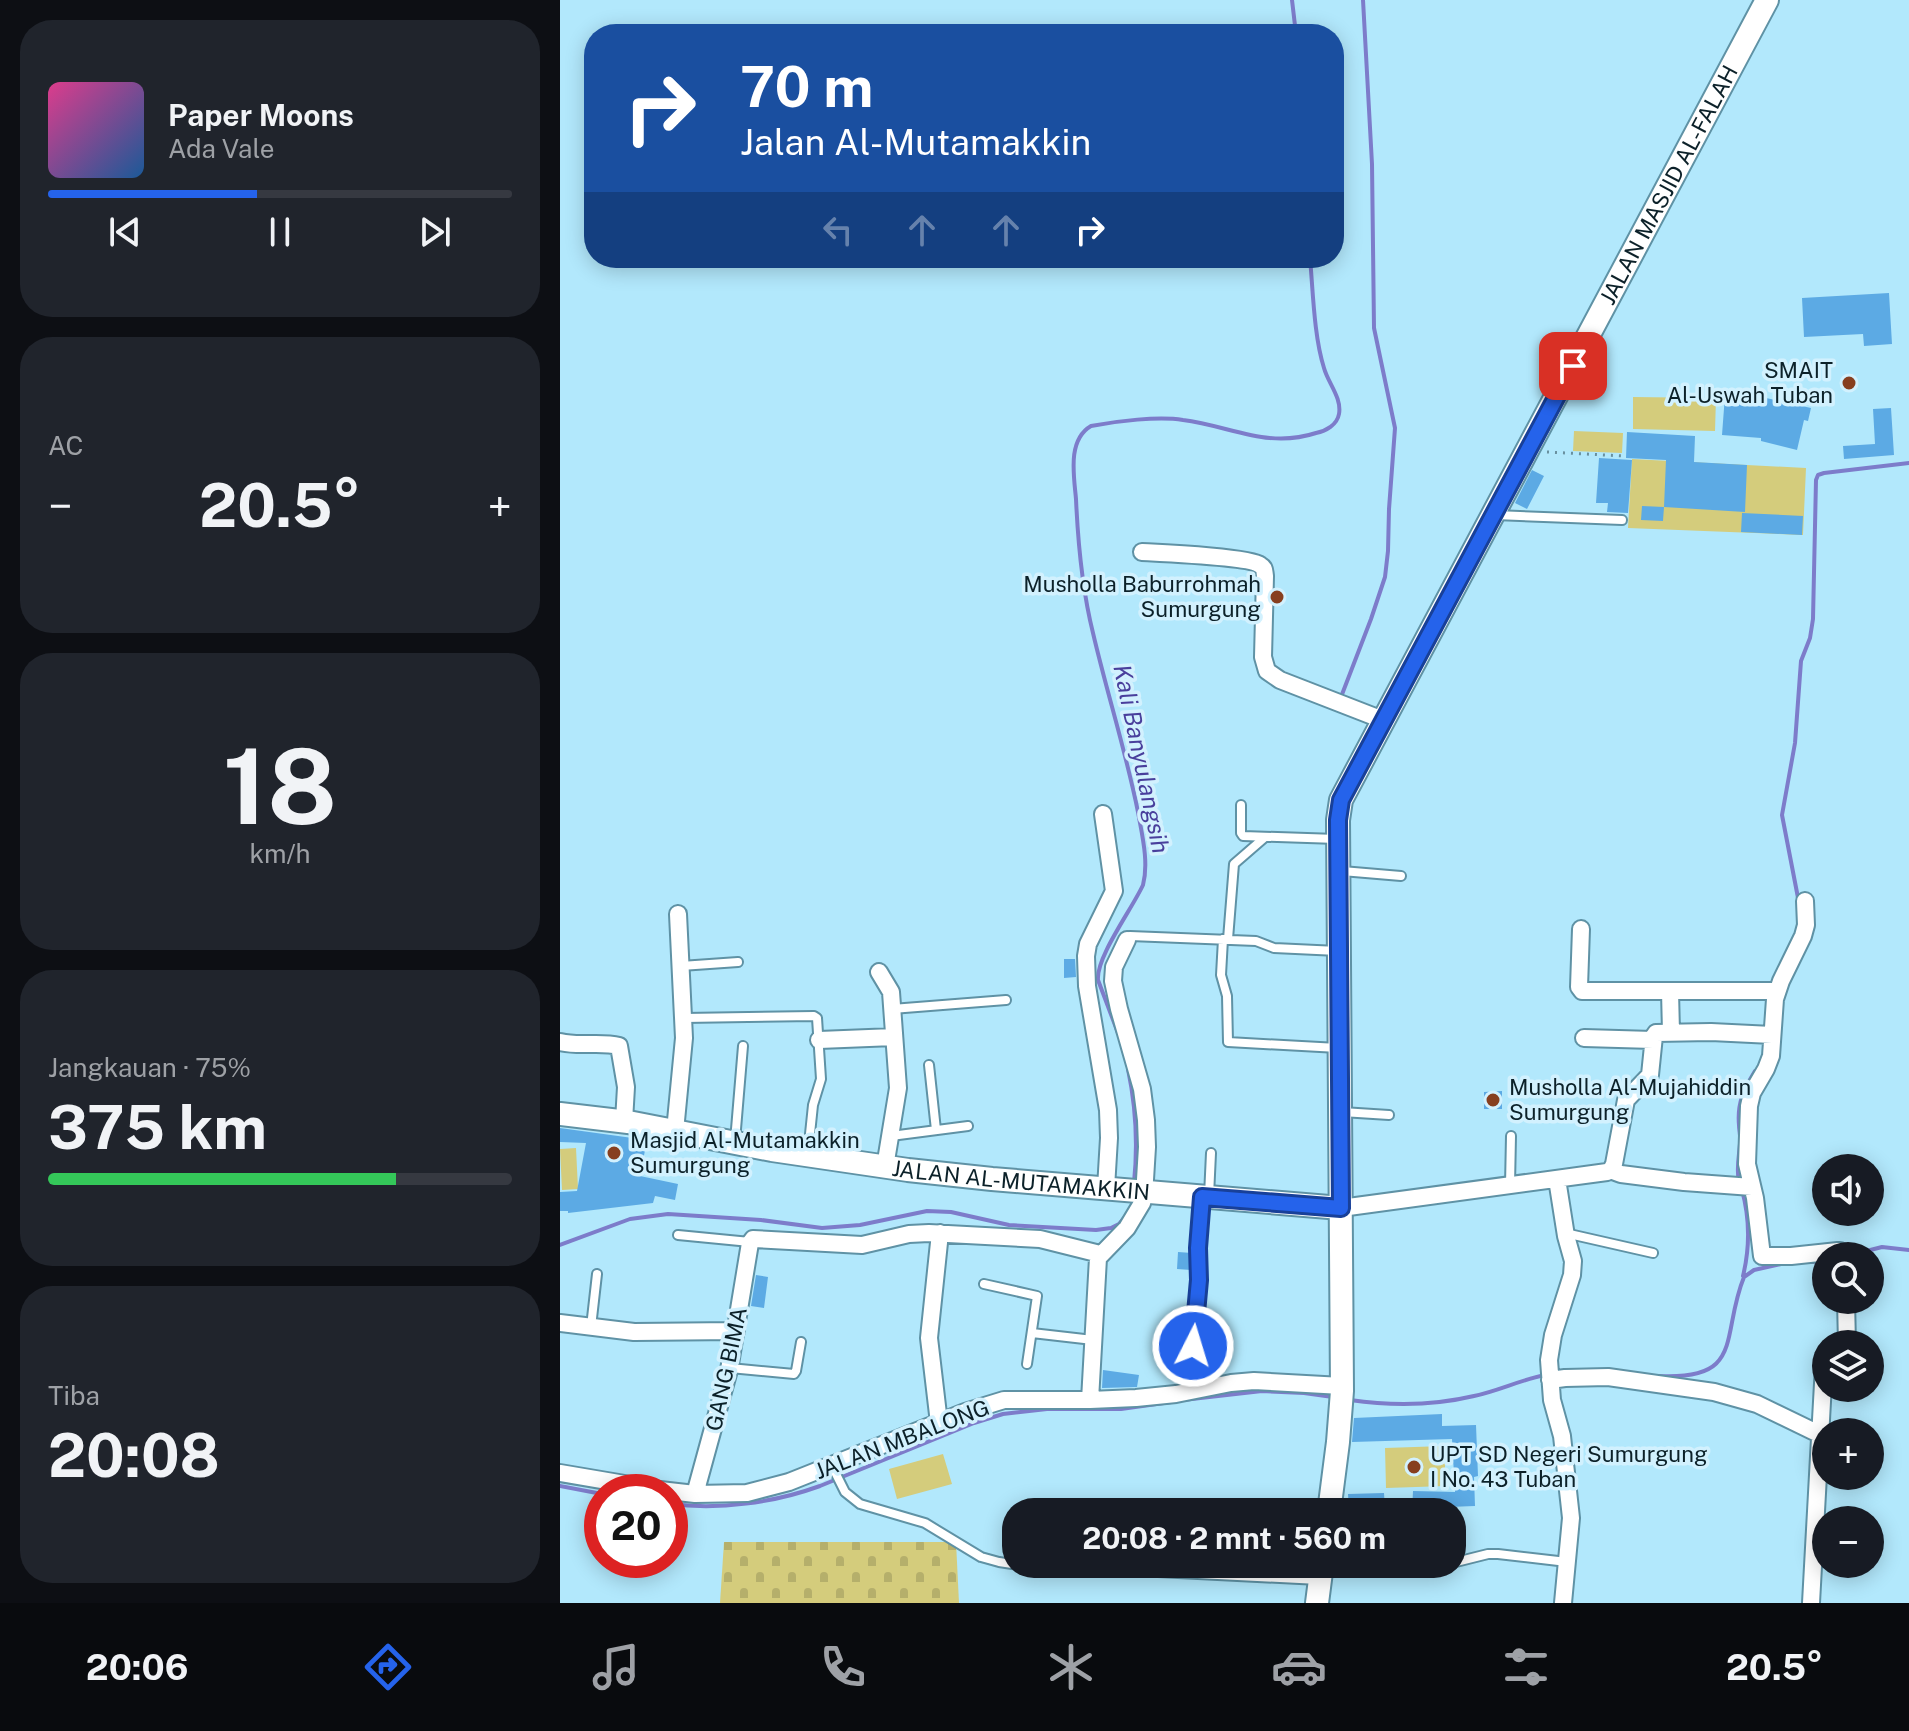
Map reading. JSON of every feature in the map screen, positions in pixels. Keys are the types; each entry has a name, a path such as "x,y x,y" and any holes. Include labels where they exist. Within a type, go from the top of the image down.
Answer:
{"street":[{"name":"JALAN MASJID AL-FALAH","path":"1330,1498 1341,1395 1338,820 1341,800 1767,0"},
{"path":"1142,552 1260,564 1265,576 1263,657 1268,673 1383,720"},
{"path":"1103,814 1114,891 1087,947 1086,956 1087,986 1108,1118 1108,1189"},
{"path":"1805,901 1804,932 1772,991 1774,1004 1768,1035 1772,1053 1752,1093 1749,1106 1745,1187 1756,1204 1764,1257 1812,1253"},
{"path":"675,1131 682,1075 684,1018 678,914"},
{"path":"1581,929 1581,990 1772,991"},
{"path":"1090,1400 1096,1270 1100,1254 1130,1224 1142,1203 1144,1192 1147,1135 1144,1099 1113,981 1114,967 1127,940"},
{"path":"879,972 891,989 898,1091 885,1167"},
{"path":"1670,991 1671,1032"},
{"path":"1341,1208 1604,1173 1615,1163 1626,1100 1650,1075 1656,1033 1768,1035"},
{"path":"819,1040 894,1037"},
{"path":"1584,1038 1653,1040"},
{"path":"560,1042 619,1046 626,1087 624,1121"},
{"name":"JALAN AL-MUTAMAKKIN","path":"560,1114 624,1121 808,1156 885,1167 1341,1208"},
{"path":"1610,1170 1745,1187"},
{"path":"1557,1179 1573,1273 1549,1353 1552,1400 1562,1433 1570,1511 1571,1533 1563,1603"},
{"path":"750,1242 756,1238 859,1246 915,1233 940,1233 1040,1239 1100,1254"},
{"path":"939,1423 929,1338 940,1233"},
{"name":"GANG BIMA","path":"695,1494 730,1368 750,1242"},
{"path":"560,1323 634,1332 736,1331"},
{"path":"1549,1376 1608,1377 1714,1392 1757,1404 1812,1431"},
{"name":"JALAN MBALONG","path":"560,1473 646,1488 734,1495 833,1469 939,1423 1004,1400 1156,1397 1254,1381 1341,1395"},
{"path":"1811,1603 1816,1490"}],"lane":[{"path":"1494,515 1622,520"},
{"path":"1241,805 1242,836 1339,839"},
{"path":"1264,838 1234,864 1221,977 1227,996 1228,1042 1340,1048"},
{"path":"1339,871 1401,876"},
{"path":"1127,940 1130,936 1226,939 1258,941 1274,948 1339,951"},
{"path":"681,966 738,962"},
{"path":"892,1009 1006,1000"},
{"path":"684,1018 814,1016 818,1019 820,1081 813,1105 808,1156"},
{"path":"735,1143 743,1046"},
{"path":"929,1065 936,1130"},
{"path":"1340,1112 1389,1115"},
{"path":"891,1136 968,1126"},
{"path":"1510,1185 1511,1136"},
{"path":"1201,1389 1199,1349 1193,1345 1199,1280 1198,1248 1211,1153"},
{"path":"1565,1233 1653,1253"},
{"path":"678,1235 750,1242"},
{"path":"591,1327 597,1274"},
{"path":"984,1284 1036,1295 1027,1364"},
{"path":"1032,1333 1093,1340"},
{"path":"730,1368 794,1374 801,1342"},
{"path":"833,1469 849,1496 860,1504 925,1523 972,1553 999,1562 1320,1583"},
{"path":"1466,1560 1491,1554 1567,1563"}],"path":[{"path":"1528,451 1624,456"}],"green space":[{"path":"1633,397 1716,398 1715,431 1633,429"},
{"path":"1574,431 1623,433 1622,453 1573,451"},
{"path":"1632,459 1806,468 1803,535 1628,528"},
{"path":"576,1148 578,1189 562,1190 560,1149"},
{"path":"1444,1446 1446,1486 1386,1488 1385,1448"},
{"path":"943,1454 952,1484 897,1499 889,1469"},
{"path":"724,1542 956,1542 959,1603 720,1603"}],"building":[{"path":"1889,293 1892,344 1864,346 1863,334 1804,337 1802,298"},
{"path":"1725,395 1766,398 1811,408 1808,421 1804,420 1797,450 1761,441 1761,438 1722,435"},
{"path":"1891,408 1894,455 1844,459 1843,446 1875,444 1873,409"},
{"path":"1627,432 1695,436 1694,462 1747,465 1745,512 1664,507 1666,460 1626,458"},
{"path":"1599,458 1632,460 1628,513 1607,512 1608,503 1596,503"},
{"path":"1532,470 1544,476 1527,509 1515,503"},
{"path":"1642,506 1664,507 1663,521 1641,520"},
{"path":"1742,513 1803,516 1802,535 1741,532"},
{"path":"1064,959 1075,959 1076,977 1064,978"},
{"name":"Musholla Al-Mujahiddin Sumurgung","path":"1502,1091 1502,1109 1484,1109 1484,1092"},
{"path":"560,1128 647,1140 640,1176 678,1184 675,1200 655,1196 653,1203 568,1213 560,1211 560,1192 577,1191 586,1143 560,1142"},
{"path":"1178,1252 1192,1253 1191,1270 1177,1269"},
{"path":"756,1275 768,1277 764,1308 751,1306"},
{"path":"1103,1370 1139,1375 1137,1387 1102,1388"},
{"path":"1442,1414 1442,1426 1476,1425 1478,1476 1474,1477 1475,1506 1466,1506 1466,1498 1413,1498 1413,1491 1455,1492 1452,1439 1352,1442 1354,1418"},
{"path":"1384,1493 1384,1498 1348,1498 1348,1494"}],"waterway":[{"name":"Kali Banyulangsih","path":"1292,0 1295,24"},
{"path":"1341,697 1385,577 1395,428 1374,328 1372,164 1363,0"},
{"name":"Kali Banyulangsih","path":"1118,1033 1098,980 1099,970 1108,946 1143,885 1145,858 1133,790 1086,600 1079,550 1075,449 1083,432 1091,426 1113,422 1183,420 1281,439 1320,432 1330,427 1338,418 1339,408 1318,342 1311,268"},
{"path":"1799,903 1782,815 1795,743 1801,661 1813,619 1816,480 1818,475 1824,473 1909,463"},
{"name":"Kali Banyulangsih","path":"1128,1069 1136,1126 1134,1183"},
{"path":"1739,1182 1740,1103 1755,1071"},
{"path":"1742,1190 1748,1233 1743,1276"},
{"name":"Kali Banyulangsih","path":"560,1245 630,1219 668,1214 761,1220 822,1228 860,1225 927,1211 951,1212 1009,1225 1096,1230 1111,1228 1124,1218"},
{"path":"1884,1247 1909,1250"},
{"path":"1657,1376 1685,1376 1705,1371 1717,1362 1725,1350 1744,1277 1754,1270 1781,1264"},
{"path":"1350,1400 1397,1404 1443,1402 1483,1394 1545,1375"},
{"path":"1183,1400 1262,1391 1333,1397"},
{"path":"688,1506 765,1501 802,1492 1003,1414 1047,1409 1121,1409 1171,1402"},
{"path":"560,1486 584,1491"}],"place":[{"name":"SMAIT Al-Uswah Tuban","path":"1849,383"},
{"name":"Musholla Baburrohmah Sumurgung","path":"1277,597"},
{"name":"Musholla Al-Mujahiddin Sumurgung","path":"1493,1100"},
{"name":"Masjid Al-Mutamakkin Sumurgung","path":"614,1153"},
{"name":"UPT SD Negeri Sumurgung I No. 43 Tuban","path":"1414,1467"}],"route":[{"path":"1193,1346 1202,1197 1341,1208 1338,820 1341,800 1573,366"}]}
